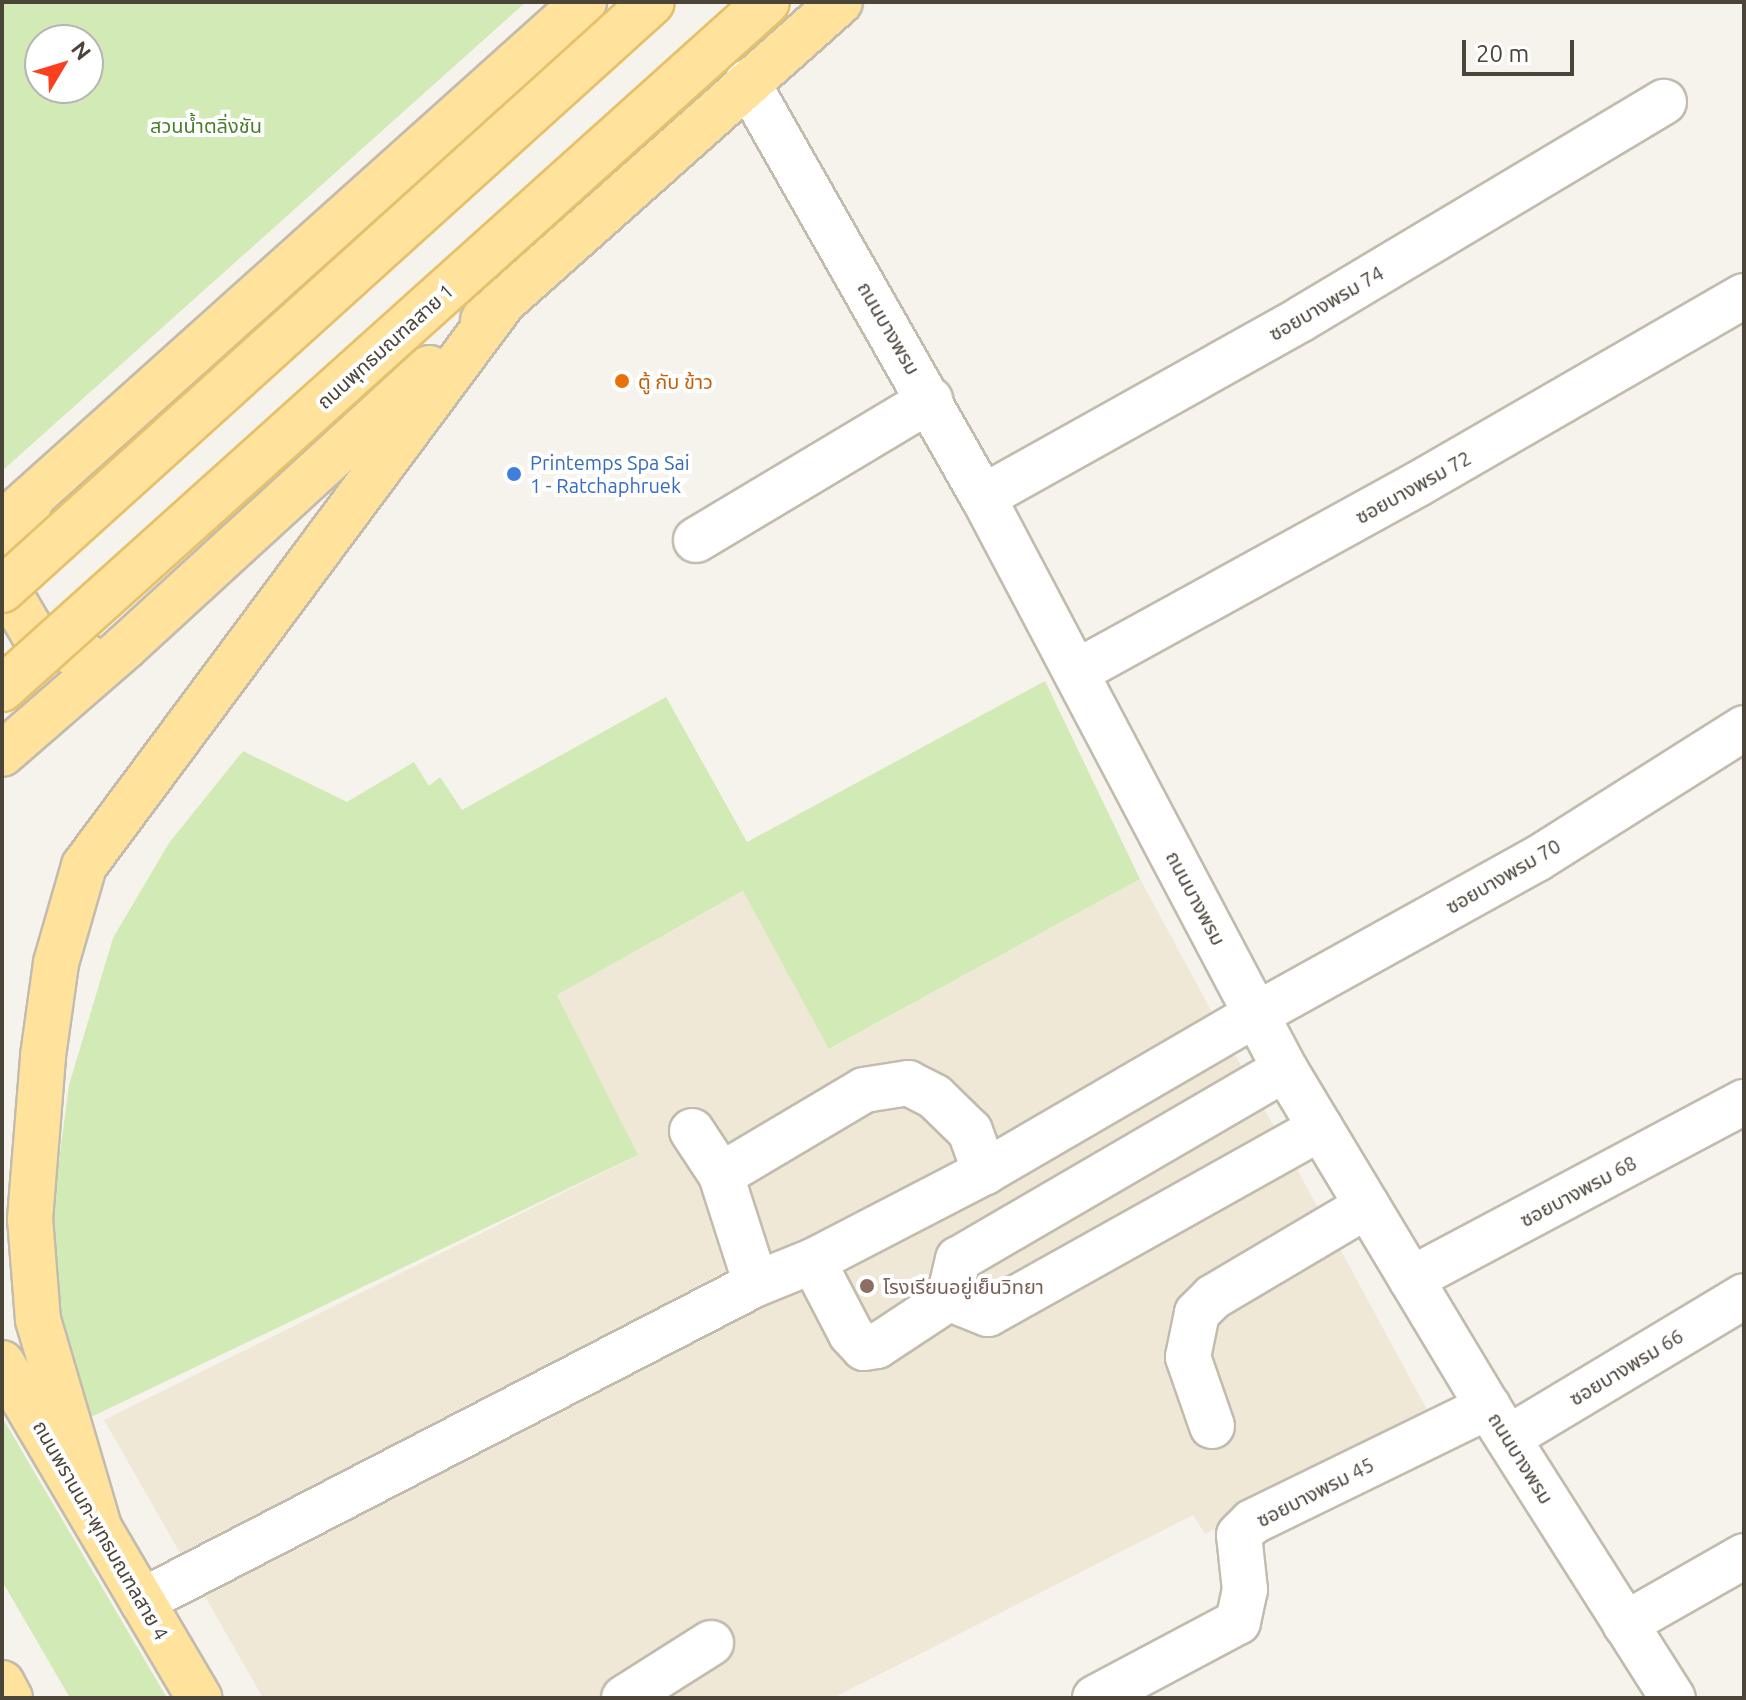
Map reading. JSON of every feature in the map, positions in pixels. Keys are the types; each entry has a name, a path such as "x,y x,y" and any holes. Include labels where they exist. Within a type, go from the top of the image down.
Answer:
{"main road":[{"path":"125,647 87,657 60,648 33,633 7,589 8,554 17,511 584,2"},
{"path":"2,590 652,2"},
{"name":"ถนนพุทธมณฑลสาย 1","path":"2,689 767,2"},
{"path":"2,754 125,647 747,82 840,2"},
{"path":"99,1527 38,1320 30,1219 43,1056 56,963 84,866 504,301"},
{"name":"ถนนพรานนก-พุทธมณฑลสาย 4","path":"2,1363 199,1698"}],"street":[{"name":"ถนนบางพรม","path":"747,82 930,400 1078,671 1285,1069 1505,1434 1673,1698"},
{"name":"ซอยบางพรม 74","path":"983,497 1301,319 1664,102"},
{"name":"ซอยบางพรม 72","path":"1078,671 1418,484 1744,296"},
{"path":"696,540 930,400"},
{"name":"ซอยบางพรม 70","path":"142,1601 756,1284 813,1261 985,1172 1257,1014 1537,859 1744,728"},
{"path":"1285,1069 958,1259 952,1285 956,1294 963,1304 988,1314 1321,1128"},
{"path":"721,1175 864,1090 908,1083 935,1097 970,1131 985,1172"},
{"name":"ซอยบางพรม 68","path":"1411,1279 1744,1102"},
{"path":"692,1131 721,1175 756,1284"},
{"path":"1212,1426 1188,1357 1197,1313 1223,1291 1367,1206"},
{"path":"813,1261 851,1334 864,1348 877,1346 956,1294"},
{"name":"ซอยบางพรม 66","path":"1505,1434 1744,1296"},
{"path":"1505,1434 1744,1323"},
{"name":"ซอยบางพรม 45","path":"1095,1698 1238,1622 1245,1590 1239,1535 1252,1522 1505,1434"},
{"path":"1625,1624 1744,1556"},
{"path":"624,1698 711,1643"}],"shaded area":[{"name":"โรงเรียนอยู่เย็นวิทยา","path":"1140,879 1431,1417 1205,1534 1193,1515 833,1698 263,1698 104,1420 637,1156 557,995 744,891 830,1049"}],"green space":[{"name":"สวนน้ำตลิ่งชัน","path":"2,2 526,2 2,471"},
{"path":"1045,681 1140,879 829,1049 743,891 557,995 638,1155 91,1417 38,1320 69,1085 113,938 169,843 243,751 347,802 414,762 429,786 440,777 462,810 666,697 747,842"},
{"path":"2,1417 167,1698 70,1698 2,1581"}],"place":[{"name":"ตู้ กับ ข้าว","path":"622,381"},
{"name":"Printemps Spa Sai 1 - Ratchaphruek","path":"514,474"},
{"name":"โรงเรียนอยู่เย็นวิทยา","path":"867,1286"}]}
